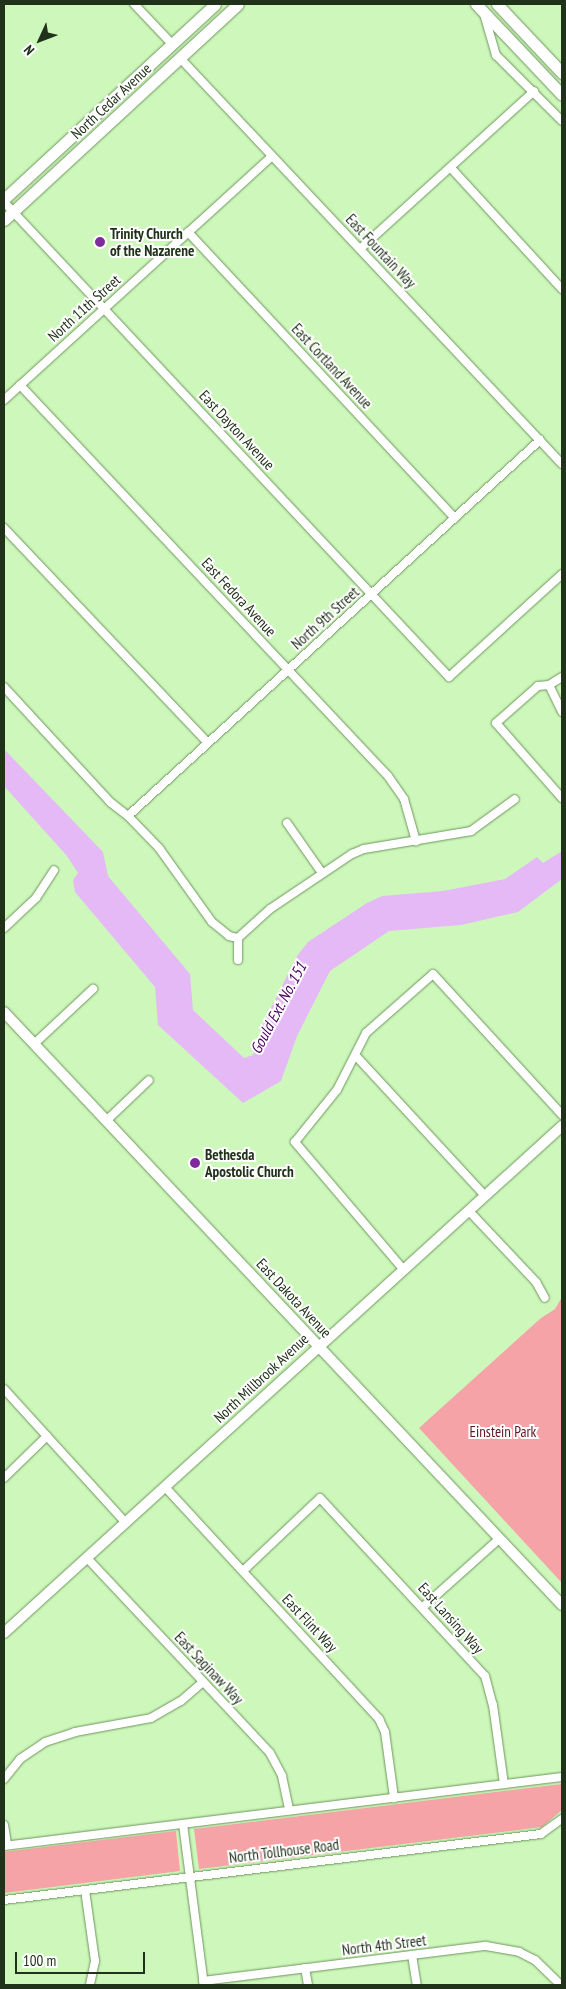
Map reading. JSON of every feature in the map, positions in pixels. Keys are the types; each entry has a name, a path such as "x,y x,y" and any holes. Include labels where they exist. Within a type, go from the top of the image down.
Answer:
{"main road":[{"name":"North Cedar Avenue","path":"4,201 215,4"},
{"path":"180,58 181,44 211,17 215,4"},
{"name":"North Cedar Avenue","path":"4,220 238,4"},
{"path":"498,4 562,72"},
{"path":"480,8 562,95"},
{"path":"505,35 538,60 562,85"},
{"path":"142,93 143,84 171,56 172,44"}],"street":[{"path":"134,4 172,44"},
{"path":"480,8 496,55 562,121"},
{"name":"East Fountain Way","path":"180,58 562,464"},
{"path":"360,249 534,91"},
{"name":"North 11th Street","path":"4,400 272,156"},
{"path":"451,168 562,289"},
{"name":"East Dayton Avenue","path":"4,201 449,677 562,574"},
{"name":"East Cortland Avenue","path":"188,232 455,518"},
{"name":"East Fedora Avenue","path":"20,385 398,788 409,811 416,841"},
{"name":"North 9th Street","path":"128,816 540,440"},
{"path":"4,528 208,743"},
{"path":"562,677 549,685 533,690 496,723 562,798"},
{"path":"549,685 562,712"},
{"path":"4,687 110,802 128,816 170,862 212,922 229,936 238,938"},
{"path":"238,960 238,938 270,910 322,873 364,849 470,831 515,799"},
{"path":"287,823 322,873"},
{"path":"4,928 36,898 54,870"},
{"path":"403,1269 295,1142 337,1090 356,1056 366,1033 433,974 562,1115"},
{"path":"34,1044 93,989"},
{"name":"East Dakota Avenue","path":"4,1012 562,1605"},
{"path":"356,1056 485,1196"},
{"path":"106,1121 150,1080"},
{"name":"North Millbrook Avenue","path":"4,1633 562,1126"},
{"path":"469,1211 536,1282 545,1298"},
{"path":"4,1388 126,1522"},
{"path":"4,1478 47,1436"},
{"name":"East Flint Way","path":"165,1487 379,1719 385,1732 394,1798"},
{"name":"East Lansing Way","path":"243,1571 320,1498 485,1676 493,1705 504,1784"},
{"path":"423,1607 499,1539"},
{"name":"East Saginaw Way","path":"87,1558 270,1753 282,1776 289,1810"},
{"path":"4,1779 32,1750 61,1735 151,1718 181,1701 202,1682"},
{"path":"81,1721 83,1731"},
{"path":"4,1825 5,1846 562,1777"},
{"name":"North Tollhouse Road","path":"4,1900 542,1834 562,1819"},
{"path":"183,1824 204,1983"},
{"path":"85,1890 95,1961 90,1985"},
{"name":"North 4th Street","path":"204,1983 412,1955 502,1947 535,1960 561,1985"},
{"path":"412,1955 417,1985"},
{"path":"305,1968 308,1985"}],"green space":[{"name":"Einstein Park","path":"562,1297 562,1583 419,1428 541,1318 555,1309"},
{"path":"562,1784 562,1810 542,1827 199,1869 194,1829"},
{"path":"176,1831 180,1871 4,1893 4,1852"}],"water":[{"name":"Gould Ext. No. 151","path":"4,749 103,852 108,876 190,974 193,1010 244,1058 253,1055 264,1022 297,956 308,942 367,903 382,896 443,891 505,879 537,857 543,863 562,851 562,879 518,912 461,925 389,931 330,971 297,1036 281,1081 243,1103 158,1025 155,987 75,892 73,880 78,873 67,856 4,786"}],"place":[{"name":"Trinity Church of the Nazarene","path":"100,242"},
{"name":"Bethesda Apostolic Church","path":"195,1163"}]}
